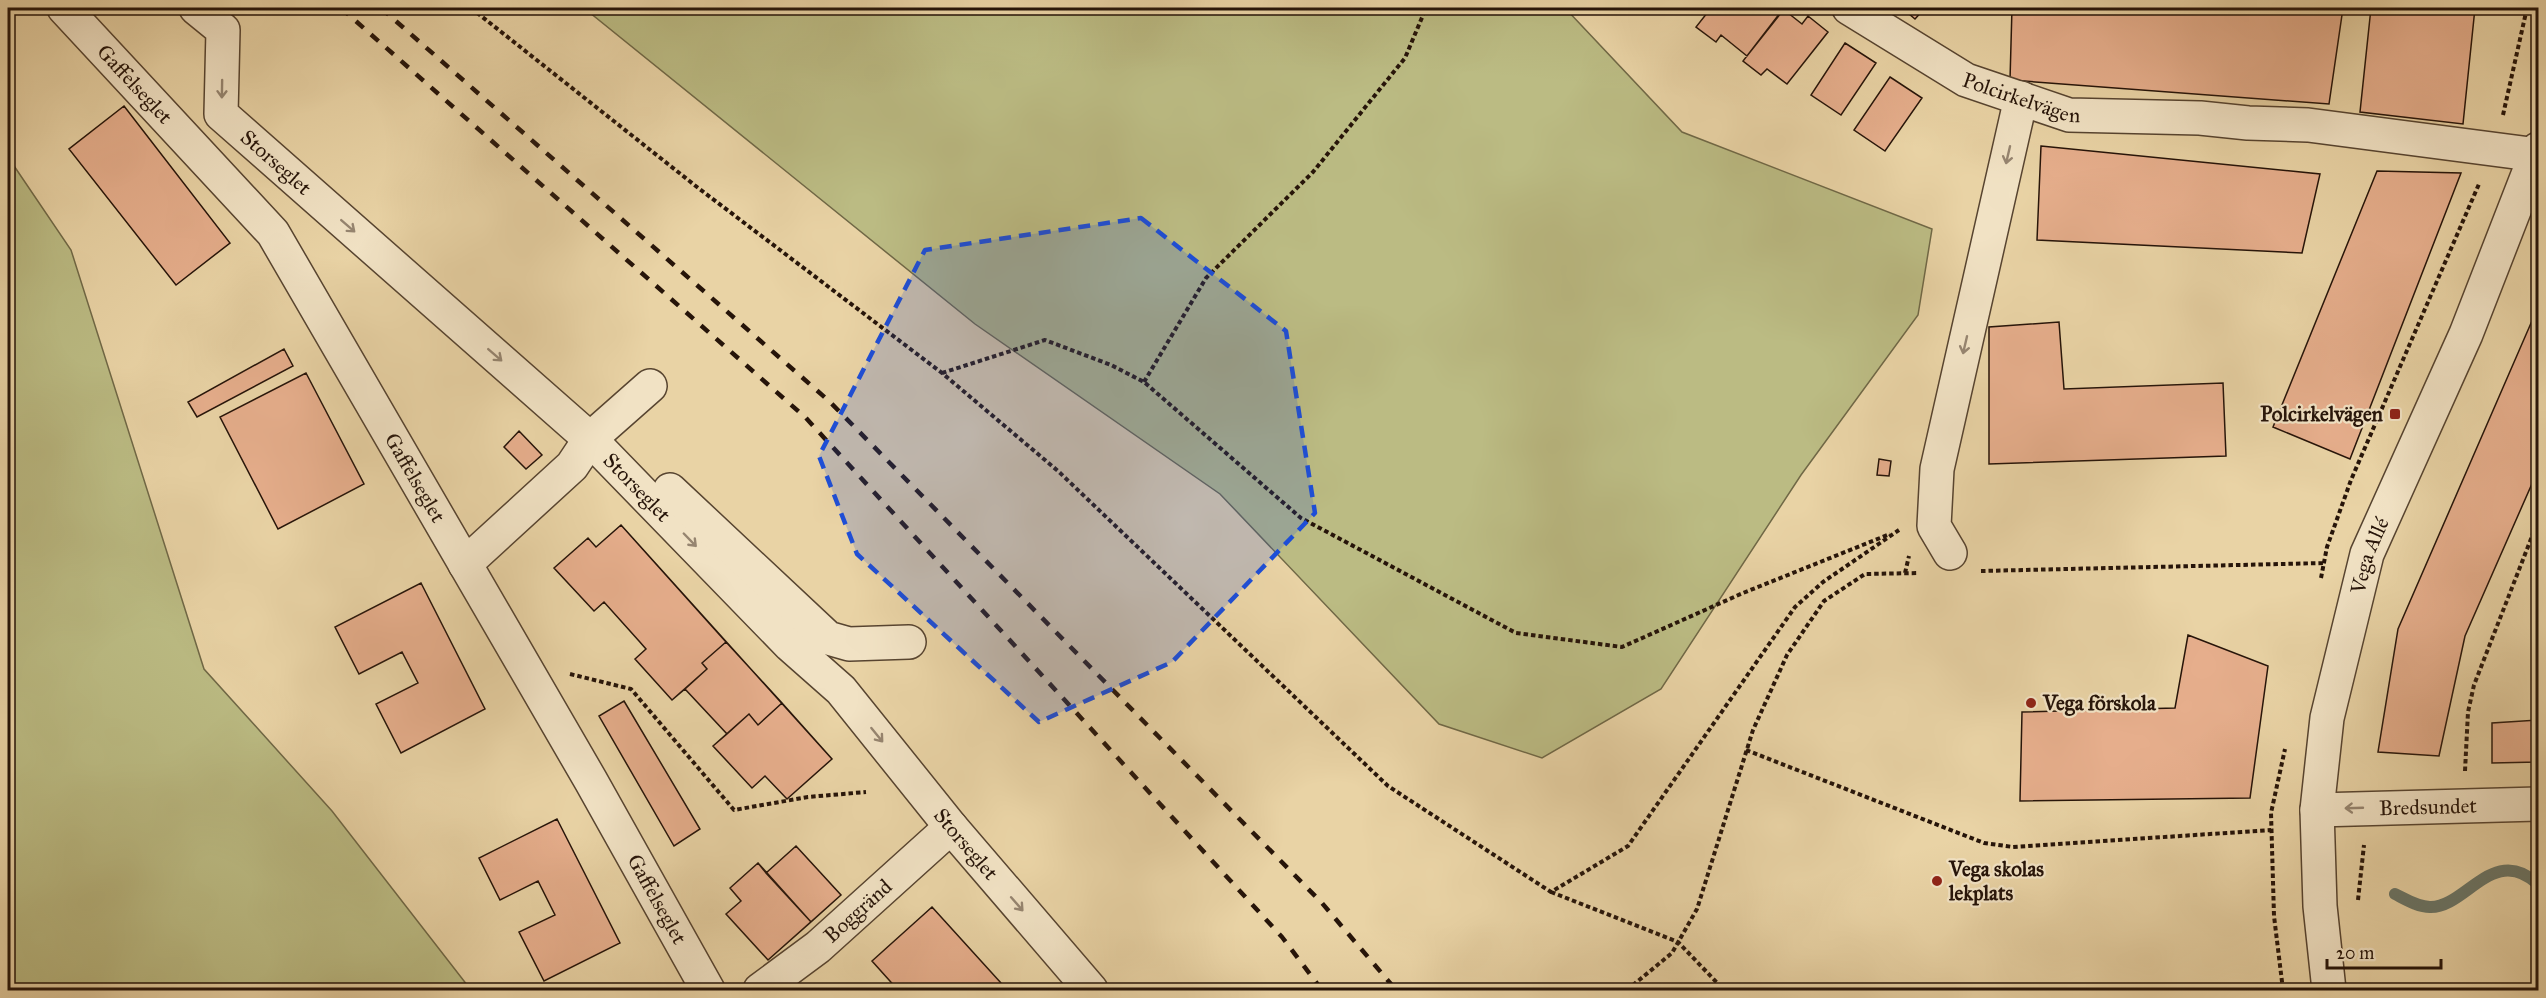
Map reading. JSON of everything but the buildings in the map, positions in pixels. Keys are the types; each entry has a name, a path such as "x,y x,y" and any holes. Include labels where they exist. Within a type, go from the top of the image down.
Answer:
{"street":[{"name":"Gaffelseglet","path":"64,8 273,233 708,990"},
{"name":"Storseglet","path":"196,8 223,30 221,114 597,433 790,645 841,690 951,827 1091,990"},
{"name":"Polcirkelvägen","path":"1849,8 1966,80 2069,115 2200,118 2248,123 2308,125 2493,151 2538,153"},
{"path":"1939,563 1934,526 1937,469 2021,98"},
{"name":"Vega Allé","path":"2329,990 2320,906 2317,810 2327,718 2367,554 2466,334 2538,153"},
{"path":"465,564 572,466 597,433 650,386"},
{"path":"597,433 828,638 849,644 909,642"},
{"name":"Bredsundet","path":"2317,810 2538,804"},
{"name":"Boggränd","path":"760,990 818,947 951,827"}],"path":[{"path":"471,8 697,187 942,373 1058,471 1388,786 1551,892 1678,942 1724,990"},
{"path":"1144,382 1206,278 1312,172 1405,58 1426,8"},
{"path":"2505,104 2526,8"},
{"path":"942,373 1045,340 1111,365 1144,382 1301,518 1516,633 1622,647 1743,593 1899,531"},
{"path":"1551,892 1628,846 1795,607 1823,582 1899,531 1934,504"},
{"path":"2464,758 2468,712 2475,685 2538,521"},
{"path":"1627,990 1671,954 1698,909 1753,729 1787,655 1824,601 1865,574 1939,563"},
{"path":"1977,571 2324,563"},
{"path":"564,672 631,689 734,810 808,797 866,792"},
{"path":"1746,750 1984,843 2013,847 2271,830"},
{"path":"2320,906 2359,900 2364,841"}],"highlighted area":[{"path":"1141,218 1286,331 1315,513 1172,662 1039,722 857,554 819,456 925,250"}],"green space":[{"path":"584,8 1565,8 1682,132 1932,229 1918,315 1801,475 1661,689 1542,758 1439,724 1220,494 975,324"},
{"path":"8,157 71,250 204,669 332,811 471,990 8,990"}],"waterway":[{"path":"2395,894 2421,906 2443,905 2481,880 2507,870 2522,873 2538,884"}],"railway":[{"path":"341,8 806,418 1282,937 1322,990"},
{"path":"381,8 829,401 1322,903 1396,990"}],"place":[{"name":"Polcirkelvägen","path":"2395,414"},
{"name":"Vega förskola","path":"2031,703"},
{"name":"Vega skolas lekplats","path":"1937,881"}]}
